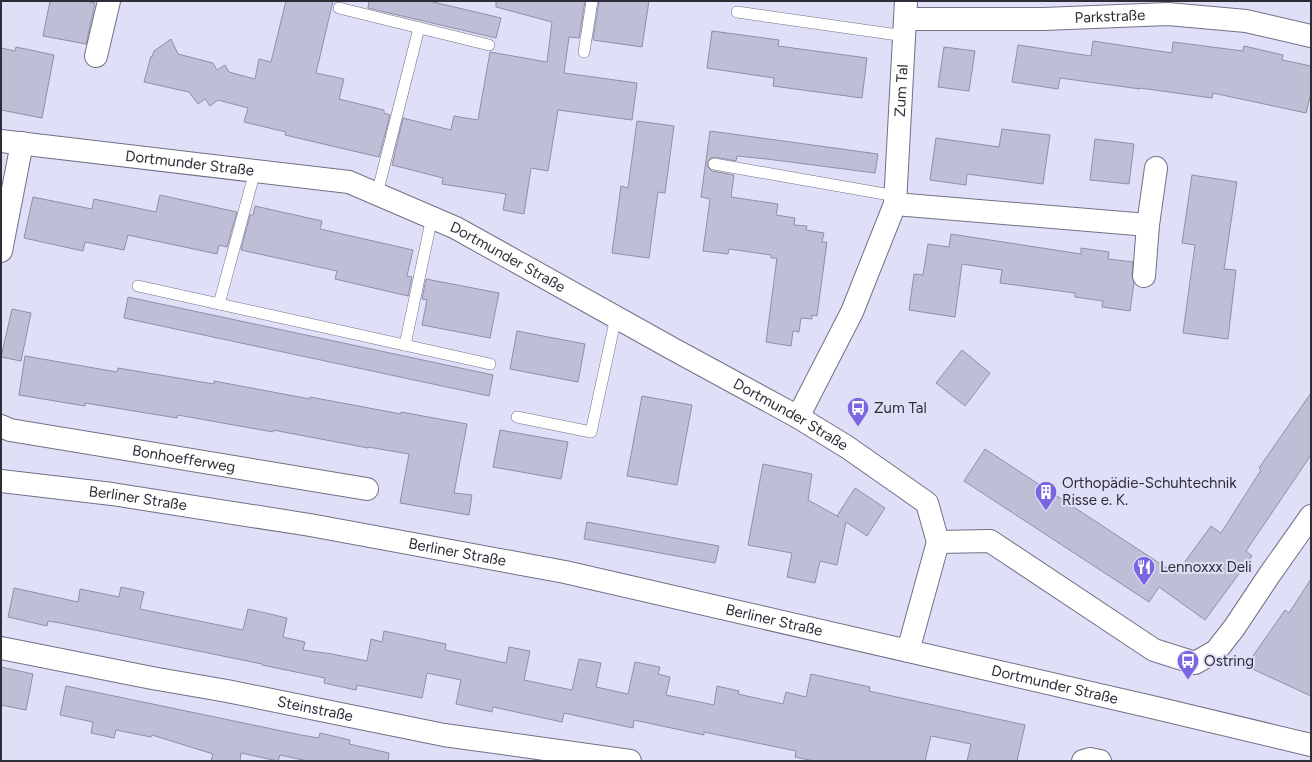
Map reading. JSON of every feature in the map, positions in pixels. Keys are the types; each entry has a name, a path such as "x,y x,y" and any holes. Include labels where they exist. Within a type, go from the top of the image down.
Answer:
{"street":[{"path":"96,56 109,1"},
{"name":"Parkstraße","path":"906,19 1044,19 1168,14 1246,21 1311,36"},
{"name":"Zum Tal","path":"798,417 852,312 896,200 906,19"},
{"path":"1,251 12,142"},
{"name":"Dortmunder Straße","path":"12,142 349,182 432,217 456,228 798,417 848,447 927,504 938,542"},
{"path":"1144,276 1148,225 1156,168"},
{"path":"896,200 1148,225"},
{"name":"Bonhoefferweg","path":"1,426 10,430 367,489"},
{"name":"Berliner Straße","path":"1,481 112,494 310,525 565,572 908,651"},
{"path":"908,651 938,542 990,541 1154,650 1195,663 1216,650 1234,628 1311,516"},
{"name":"Steinstraße","path":"1,648 152,678 227,691 444,735 630,761"},
{"name":"Dortmunder Straße","path":"908,651 1156,708 1311,746"}],"lane":[{"path":"584,52 592,1"},
{"path":"339,8 489,45"},
{"path":"736,12 906,19"},
{"path":"377,194 419,28"},
{"path":"714,164 896,200"},
{"path":"219,304 255,171"},
{"path":"405,345 432,217"},
{"path":"138,286 490,364"},
{"path":"517,417 591,432 616,317"}],"building":[{"path":"50,1 85,1 95,3 86,44 43,36"},
{"path":"286,1 333,1 316,73 344,79 339,99 384,110 384,113 390,115 379,157 285,135 286,132 244,122 248,108 218,100 210,106 205,99 198,104 189,92 144,82 151,56 152,57 154,51 171,39 178,54 213,63 217,70 225,65 229,72 255,79 259,59 271,62"},
{"path":"369,1 429,1 501,18 496,38 368,8"},
{"path":"496,1 585,1 579,38 569,37 564,73 637,83 632,120 558,110 548,171 531,168 524,214 503,210 506,194 442,184 443,178 392,165 403,118 451,130 454,116 478,120 490,52 547,62 552,22 496,7"},
{"path":"599,1 649,1 642,47 593,40"},
{"path":"712,31 779,40 778,46 867,58 862,98 773,86 774,78 707,68"},
{"path":"1093,41 1172,53 1173,42 1243,51 1244,46 1283,55 1282,60 1311,66 1311,93 1306,113 1213,93 1212,98 1060,78 1058,89 1012,82 1018,45 1091,56"},
{"path":"16,47 54,55 42,118 1,110 1,48 15,51"},
{"path":"944,47 975,51 969,91 938,87"},
{"path":"637,121 674,126 665,193 658,192 649,258 612,253 621,186 628,188"},
{"path":"1002,129 1050,135 1043,184 967,174 966,185 930,180 936,138 999,147"},
{"path":"710,131 878,154 875,173 737,156 736,161 715,157 711,158 707,162 708,167 712,171 734,175 731,197 778,204 776,215 795,218 794,225 807,226 806,230 824,233 822,242 827,242 817,316 812,315 812,319 801,318 799,332 793,331 791,346 766,342 777,258 771,258 771,255 729,249 728,254 703,251 710,199 701,197"},
{"path":"1095,139 1134,144 1129,184 1090,180"},
{"path":"1192,175 1237,182 1224,269 1236,270 1228,339 1183,333 1195,245 1182,243"},
{"path":"160,195 237,212 227,247 219,245 217,254 128,235 124,250 85,242 83,251 24,238 33,197 92,209 94,199 156,212"},
{"path":"255,206 322,221 320,229 413,250 407,276 412,277 408,296 335,279 337,271 241,250 250,215 253,215"},
{"path":"951,234 1081,254 1081,248 1109,252 1108,259 1133,262 1132,275 1134,283 1130,311 1102,307 1103,301 1075,297 1075,293 1000,283 1002,270 962,264 955,317 909,310 914,274 923,275 928,244 949,247"},
{"path":"426,279 499,293 490,338 422,325 427,300 422,299"},
{"path":"128,297 493,375 489,396 124,318"},
{"path":"12,309 31,313 21,361 1,357"},
{"path":"517,331 585,344 578,382 510,369"},
{"path":"962,350 990,373 965,406 936,383"},
{"path":"25,356 117,372 118,368 214,384 214,381 310,399 310,397 401,414 401,412 467,424 454,493 472,495 469,515 400,503 409,454 178,415 177,418 85,403 85,406 19,395"},
{"path":"1311,393 1311,455 1246,551 1252,556 1205,620 1159,587 1149,602 964,481 985,449 1176,574 1211,526 1221,533 1261,470 1259,468"},
{"path":"642,396 692,405 677,485 627,476"},
{"path":"500,430 568,442 561,479 493,467"},
{"path":"763,464 812,474 808,500 837,516 855,488 885,508 867,536 846,522 837,565 820,561 815,583 787,577 792,553 748,545"},
{"path":"587,522 719,546 715,563 584,539"},
{"path":"1311,579 1311,696 1246,666 1285,610 1289,613"},
{"path":"121,587 144,592 140,609 243,630 248,609 287,618 283,637 305,642 303,650 367,661 371,639 382,642 384,631 446,644 445,650 506,663 509,647 530,651 524,680 572,690 579,659 601,663 596,687 628,694 635,662 660,667 658,674 670,677 666,695 714,705 717,686 739,691 738,694 783,704 786,692 806,697 811,674 870,687 869,691 1025,725 1017,761 967,761 971,744 931,736 925,761 814,761 795,757 796,751 704,732 704,735 634,720 633,728 564,713 562,722 493,707 492,712 456,704 461,680 427,673 422,698 357,685 356,690 324,683 325,678 262,664 60,623 48,621 47,626 8,617 14,588 78,602 80,589 119,597"},
{"path":"1,667 33,674 26,710 1,705"},
{"path":"66,686 301,735 319,738 320,733 350,740 349,744 389,753 388,761 308,761 280,755 278,761 241,753 240,761 211,761 213,754 152,735 151,737 116,730 114,738 91,733 93,722 60,715"}],"place":[{"name":"Zum Tal","path":"858,428"},
{"name":"Orthopädie-Schuhtechnik Risse e. K.","path":"1046,512"},
{"name":"Lennoxxx Deli","path":"1144,586"},
{"name":"Ostring","path":"1188,680"}]}
